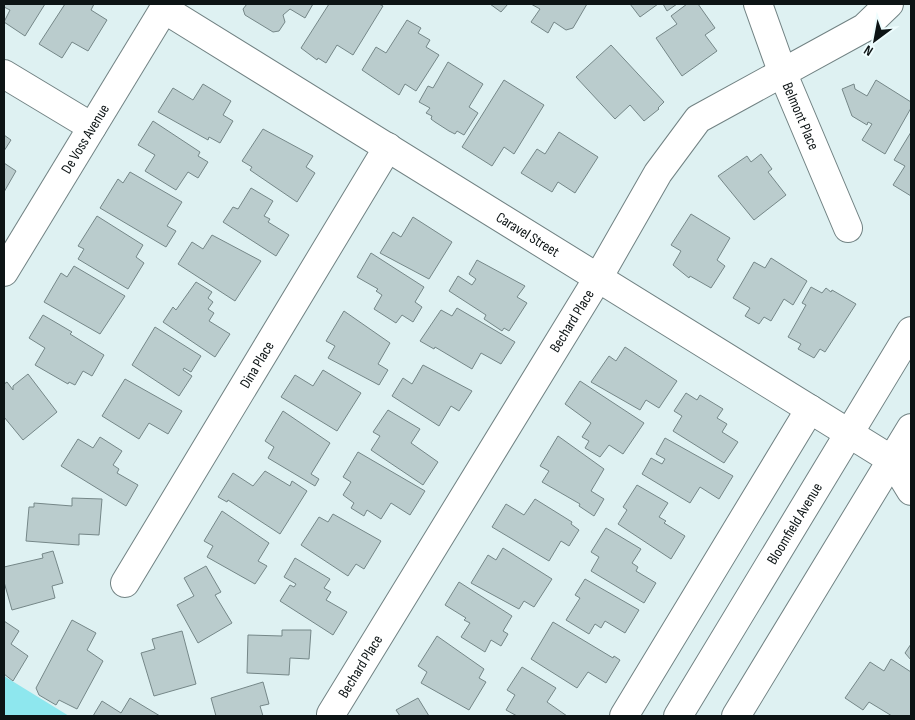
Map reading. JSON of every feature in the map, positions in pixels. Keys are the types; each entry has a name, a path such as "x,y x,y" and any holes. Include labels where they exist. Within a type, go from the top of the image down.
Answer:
{"street":[{"name":"Belmont Place","path":"758,4 783,74 848,228"},
{"name":"Bechard Place","path":"331,714 598,278 658,173 698,119 864,28 889,4"},
{"name":"De Voss Avenue","path":"4,272 165,6"},
{"name":"Caravel Street","path":"165,6 810,410 849,434 902,461"},
{"path":"4,74 92,127"},
{"name":"Dina Place","path":"125,583 388,147"},
{"name":"Bloomfield Avenue","path":"678,716 911,331"},
{"path":"624,716 810,410"},
{"path":"736,716 902,461 911,428"},
{"path":"902,461 911,491"}],"shaded area":[{"path":"4,676 69,716 4,716"}],"building":[{"path":"4,4 45,4 25,36 4,22 10,10 4,7"},
{"path":"65,4 94,4 91,10 107,20 88,51 72,42 62,58 39,44"},
{"path":"247,4 313,4 305,18 290,9 283,15 285,22 279,31 273,32 245,15 243,9"},
{"path":"329,4 379,4 383,6 353,55 337,45 326,63 318,58 317,60 301,48"},
{"path":"490,4 508,4 501,12"},
{"path":"531,4 587,4 573,28 566,30 554,22 548,33 531,22 540,9"},
{"path":"630,4 658,4 640,17"},
{"path":"663,4 677,4 667,11"},
{"path":"687,4 698,4 715,28 705,35 717,51 682,76 656,38 677,24 671,16"},
{"path":"407,20 421,28 418,33 430,40 426,47 439,55 416,91 405,84 399,95 362,70 376,47 386,53"},
{"path":"611,45 664,102 659,109 644,121 630,105 615,119 576,77"},
{"path":"448,62 483,84 469,107 478,113 464,135 457,131 455,134 435,122 431,119 432,116 426,113 430,108 419,102 428,86 433,88"},
{"path":"504,80 544,105 514,154 504,147 492,166 462,147"},
{"path":"876,80 911,102 911,108 885,154 862,140 872,124 868,122 867,125 852,116 842,89 854,84 855,89 867,96"},
{"path":"203,84 231,101 223,115 233,121 220,143 209,137 208,140 158,112 173,88 193,100"},
{"path":"153,121 200,152 198,156 208,162 198,178 188,172 176,190 145,171 155,155 138,145"},
{"path":"263,129 313,156 306,167 315,173 297,202 250,170 252,167 242,161"},
{"path":"559,132 598,157 575,193 558,182 552,192 521,173 537,149 545,154"},
{"path":"911,132 911,196 893,185 905,166 894,160"},
{"path":"4,135 11,140 4,151"},
{"path":"761,154 772,169 768,172 786,195 754,220 718,176 747,156 751,162"},
{"path":"4,163 16,171 4,192"},
{"path":"130,172 182,202 167,226 176,231 166,247 100,208 118,179 123,183"},
{"path":"251,188 273,201 264,216 270,219 268,222 289,235 276,256 223,222 233,207 238,209"},
{"path":"691,214 730,238 717,260 725,266 711,288 690,276 689,278 673,265 681,251 671,245"},
{"path":"97,216 143,245 136,257 144,263 128,289 78,259 84,249 78,246"},
{"path":"413,217 452,242 429,279 380,253 393,232 401,237"},
{"path":"212,235 261,261 235,301 178,264 192,242 203,249"},
{"path":"371,253 424,287 415,302 422,307 413,322 402,315 396,323 374,309 382,295 376,291 378,289 357,277"},
{"path":"771,258 807,281 793,305 784,299 771,321 764,317 759,324 745,316 750,308 733,298 754,262 765,268"},
{"path":"477,260 525,286 517,297 527,303 509,331 504,328 502,331 484,319 486,315 449,291 458,276 472,285 476,279 469,274"},
{"path":"74,266 125,296 100,334 44,302 61,273 67,277"},
{"path":"196,282 212,292 208,298 213,302 208,309 214,313 209,321 230,334 215,357 163,322 173,307 176,310"},
{"path":"811,287 822,293 826,288 831,292 832,290 856,304 825,352 820,349 814,358 798,349 801,344 788,337 806,305 802,303"},
{"path":"457,308 515,342 501,364 481,353 472,369 435,347 434,349 420,341 441,310 452,316"},
{"path":"344,311 390,343 378,364 388,370 379,385 328,358 335,346 326,341"},
{"path":"43,315 72,332 70,334 104,355 92,376 83,371 75,385 69,382 68,384 35,365 45,348 29,338"},
{"path":"155,327 201,356 191,372 184,368 183,370 192,376 179,396 132,365"},
{"path":"625,347 677,381 659,408 646,400 640,410 591,382 609,356 616,361"},
{"path":"423,365 472,391 459,411 451,406 439,426 392,396 403,378 412,384"},
{"path":"323,370 361,393 337,431 281,397 295,375 313,386"},
{"path":"28,374 57,412 23,440 4,417 4,384 7,382 13,390 13,386"},
{"path":"125,379 182,411 168,434 149,423 139,439 102,416"},
{"path":"580,381 644,423 623,454 609,445 600,457 585,448 589,441 582,437 591,423 565,404"},
{"path":"686,393 697,400 700,395 723,409 717,418 727,424 722,432 738,442 724,463 673,431 682,416 674,411"},
{"path":"388,410 420,429 411,443 438,462 423,485 371,450 380,436 373,432"},
{"path":"283,411 330,443 311,474 319,479 315,486 268,458 274,447 265,441"},
{"path":"558,436 604,469 591,491 604,499 594,516 579,506 580,504 542,482 549,471 540,466"},
{"path":"100,437 122,451 113,465 119,469 117,473 138,485 126,506 61,466 78,439 93,448"},
{"path":"665,438 733,476 719,499 700,487 690,503 642,474 651,458 662,464 665,459 656,454"},
{"path":"358,452 425,491 410,515 391,503 381,519 367,510 364,516 351,508 354,503 343,495 351,482 343,477"},
{"path":"265,471 290,486 292,481 307,491 280,534 228,500 227,502 218,497 233,473 253,486"},
{"path":"637,485 668,503 659,517 666,521 664,523 685,536 671,559 618,524 627,510 623,507"},
{"path":"72,498 102,499 99,535 79,534 79,545 26,541 29,507 34,507 34,503 72,506"},
{"path":"535,499 572,522 571,524 579,530 569,546 561,541 549,561 492,527 506,504 524,515"},
{"path":"222,511 269,543 258,561 267,566 255,584 207,557 213,546 204,541"},
{"path":"333,514 381,541 364,569 356,564 348,576 301,545 319,517 328,522"},
{"path":"606,528 641,549 632,563 638,567 636,571 656,583 644,603 591,571 599,557 591,552"},
{"path":"503,548 552,579 534,607 524,601 519,609 471,583 488,555 496,560"},
{"path":"53,551 63,583 52,586 55,598 12,610 4,582 4,567 43,558 42,554"},
{"path":"295,558 330,579 324,588 331,592 326,600 347,612 333,635 280,601 290,585 294,587 296,584 284,577"},
{"path":"206,566 221,592 215,595 232,623 198,643 177,605 194,596 184,578"},
{"path":"585,579 639,610 625,633 605,621 601,628 595,624 589,634 566,620 580,598 575,595"},
{"path":"459,582 512,616 503,631 508,634 501,646 491,640 485,652 461,637 470,623 464,620 466,618 445,605"},
{"path":"72,620 96,633 87,650 103,661 77,709 59,700 56,705 39,695 36,688"},
{"path":"4,621 19,631 11,644 28,656 13,681 4,674"},
{"path":"553,622 613,658 614,656 620,660 606,683 588,672 577,688 531,659"},
{"path":"282,630 311,630 309,659 290,658 289,675 247,673 248,635 282,636"},
{"path":"182,631 196,684 154,696 141,653 155,649 152,639"},
{"path":"437,636 484,669 479,678 486,682 469,710 421,683 427,672 418,666"},
{"path":"911,644 911,660 905,653"},
{"path":"891,659 911,672 911,716 892,716 869,702 863,710 845,698 870,662 884,671"},
{"path":"522,667 556,688 547,702 567,716 517,716 506,710 515,695 507,690"},
{"path":"263,682 269,704 260,706 263,716 216,716 211,698"},
{"path":"130,698 160,716 93,716 102,701 121,713"},
{"path":"418,698 429,716 400,716 396,710"}]}
